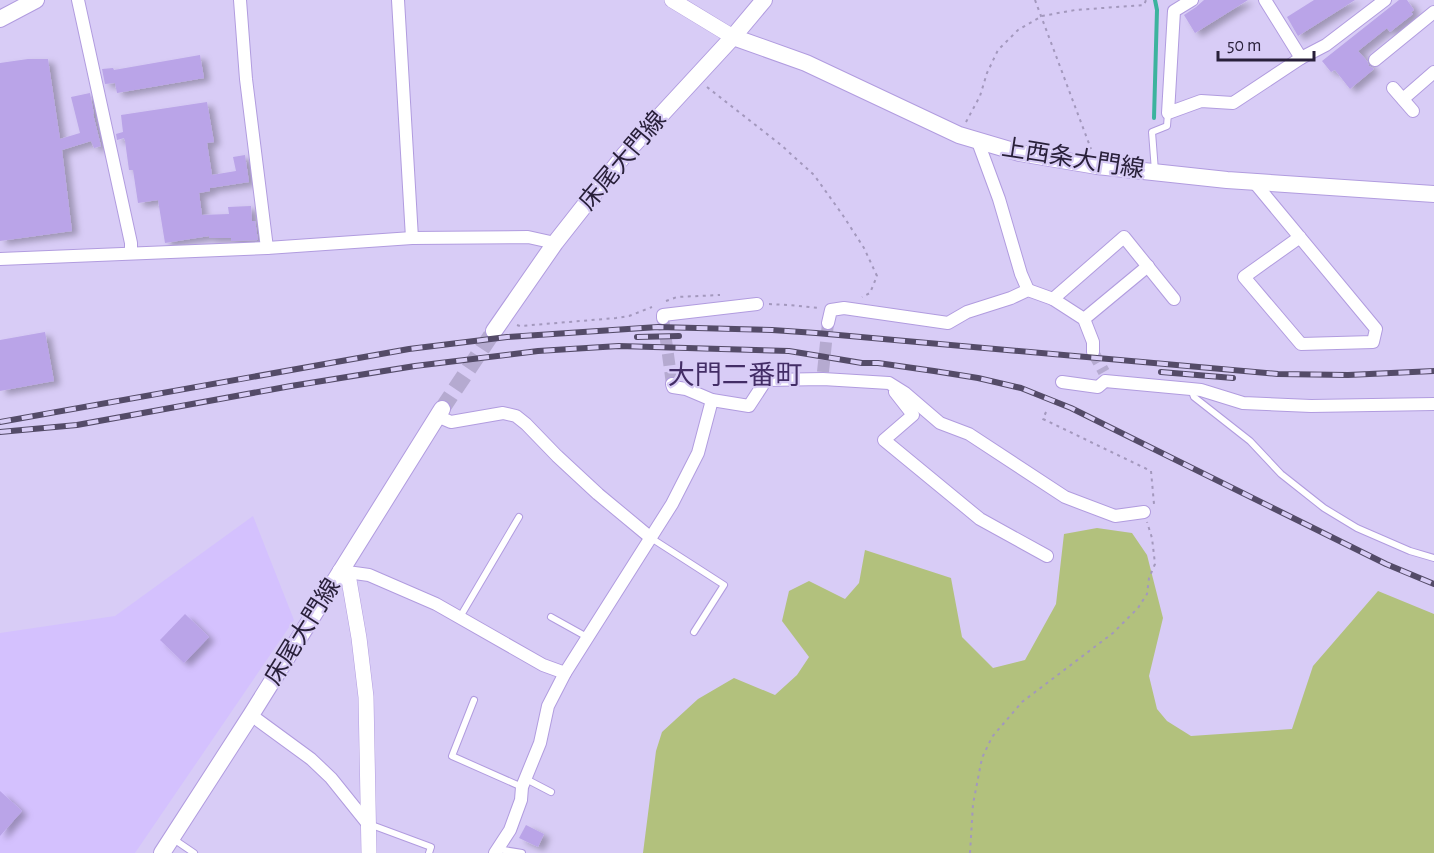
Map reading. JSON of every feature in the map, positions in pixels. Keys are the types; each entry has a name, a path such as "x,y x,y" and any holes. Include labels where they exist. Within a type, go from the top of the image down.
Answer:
{"main road":[{"path":"0,20 36,0"},
{"name":"床尾大門線","path":"498,326 555,243 625,154 734,37 764,0"},
{"name":"上西条大門線","path":"734,37 806,63 959,135 1020,153 1097,166 1254,182 1434,194"},
{"name":"床尾大門線","path":"162,853 440,412"}],"street":[{"path":"78,0 131,243 131,254"},
{"path":"240,0 246,79 267,248"},
{"path":"398,0 412,238"},
{"path":"672,0 734,37"},
{"path":"1191,0 1174,10 1167,113 1201,101 1233,103 1301,58 1326,45 1385,0"},
{"path":"1265,0 1301,58"},
{"path":"1375,60 1434,12"},
{"path":"1403,99 1434,72"},
{"path":"1393,88 1413,111"},
{"path":"978,142 1028,291"},
{"path":"1254,182 1300,237 1376,329 1373,342 1301,344 1244,277 1300,237"},
{"path":"0,259 267,248 412,238 528,237 555,243"},
{"path":"1053,299 1125,237 1174,299"},
{"path":"1084,319 1148,266"},
{"path":"828,323 831,310 844,308 948,323 967,312 1028,291 1053,299 1084,319 1093,342 1093,352"},
{"path":"663,318 663,315 757,304"},
{"path":"672,384 673,387 686,389 712,400 749,406 766,380 823,376 889,383 905,393 940,423 969,434 1065,497 1115,516 1144,512"},
{"path":"1062,382 1098,387 1104,377 1201,390 1243,403 1311,406 1434,404"},
{"path":"889,383 913,415 884,440 980,519 1047,556"},
{"path":"496,851 510,831 521,800 524,783 540,743 548,706 565,673 672,504 698,453 712,400"},
{"path":"440,412 451,422 503,413 516,416 598,494 651,538"},
{"path":"340,571 369,575 436,604 543,665 565,673"},
{"path":"340,571 349,580 366,697 369,853"},
{"path":"251,715 311,759 331,778 368,824"}],"lane":[{"path":"1155,172 1152,132 1167,126 1167,113"},
{"path":"1191,389 1194,397 1250,441 1281,474 1324,508 1357,528 1410,551 1434,558"},
{"path":"460,618 519,517"},
{"path":"651,538 724,585 694,632"},
{"path":"550,617 588,638"},
{"path":"474,700 452,756 551,792"},
{"path":"368,824 430,847 429,853"},
{"path":"172,838 194,853"},
{"path":"496,851 522,853"}],"path":[{"path":"1035,0 1097,166"},
{"path":"959,135 980,96 987,73 998,50 1018,30 1042,16 1075,10 1144,5 1146,0"},
{"path":"696,78 781,145 814,175 864,248 877,276 870,293 844,308"},
{"path":"498,326 616,318 676,297 718,295 728,297"},
{"path":"757,304 831,310"},
{"path":"970,853 975,793 982,758 992,737 1022,702 1113,633 1138,608 1147,594 1149,578 1155,564 1152,538 1144,512 1155,504 1150,471 1043,419 1046,412"}],"shaded area":[{"path":"253,516 294,620 135,853 0,853 0,633 115,616"}],"green space":[{"path":"1097,528 1132,533 1147,555 1163,618 1149,676 1157,709 1167,721 1191,736 1292,729 1313,666 1378,591 1434,614 1434,853 643,853 656,751 662,732 698,699 734,678 775,695 797,675 809,657 782,621 789,591 809,581 845,599 859,583 865,550 951,578 962,637 993,668 1025,660 1056,604 1064,534"}],"building":[{"path":"1204,0 1248,0 1195,33 1184,15"},
{"path":"1314,0 1355,0 1298,36 1287,17"},
{"path":"1399,0 1407,0 1414,10 1411,12 1413,14 1390,32 1387,28 1358,51 1374,69 1350,89 1335,70 1331,72 1322,61"},
{"path":"200,55 204,78 117,93 115,83 105,84 102,69 113,68 114,70"},
{"path":"48,59 60,139 80,133 71,97 90,93 101,146 94,148 91,141 62,150 72,231 0,241 0,63"},
{"path":"207,102 214,142 207,143 212,175 236,171 233,157 245,155 249,182 210,188 210,191 199,193 202,215 229,214 228,207 251,206 252,221 255,221 258,240 231,241 231,238 209,238 209,236 165,243 158,200 138,203 133,170 129,170 124,138 117,140 116,134 123,132 121,115"},
{"path":"45,332 54,381 0,391 0,340"},
{"path":"185,614 209,637 184,663 160,640"},
{"path":"0,791 22,811 0,836"},
{"path":"526,825 544,834 538,847 519,838"}],"waterway":[{"path":"1154,118 1157,10 1155,0"}],"tunnel":[{"path":"663,318 672,384"},
{"path":"823,372 828,323"},
{"path":"442,409 494,331"},
{"path":"1093,352 1104,372"}],"railway":[{"path":"0,422 409,349 507,337 658,327 816,333 1278,374 1348,375 1434,371"},
{"path":"637,337 679,336"},
{"path":"0,432 77,425 415,366 538,351 619,346 789,351 978,378 1021,388 1071,408 1386,564 1434,584"},
{"path":"1161,372 1233,378"}],"district":[{"name":"大門二番町","path":"735,375"}]}
